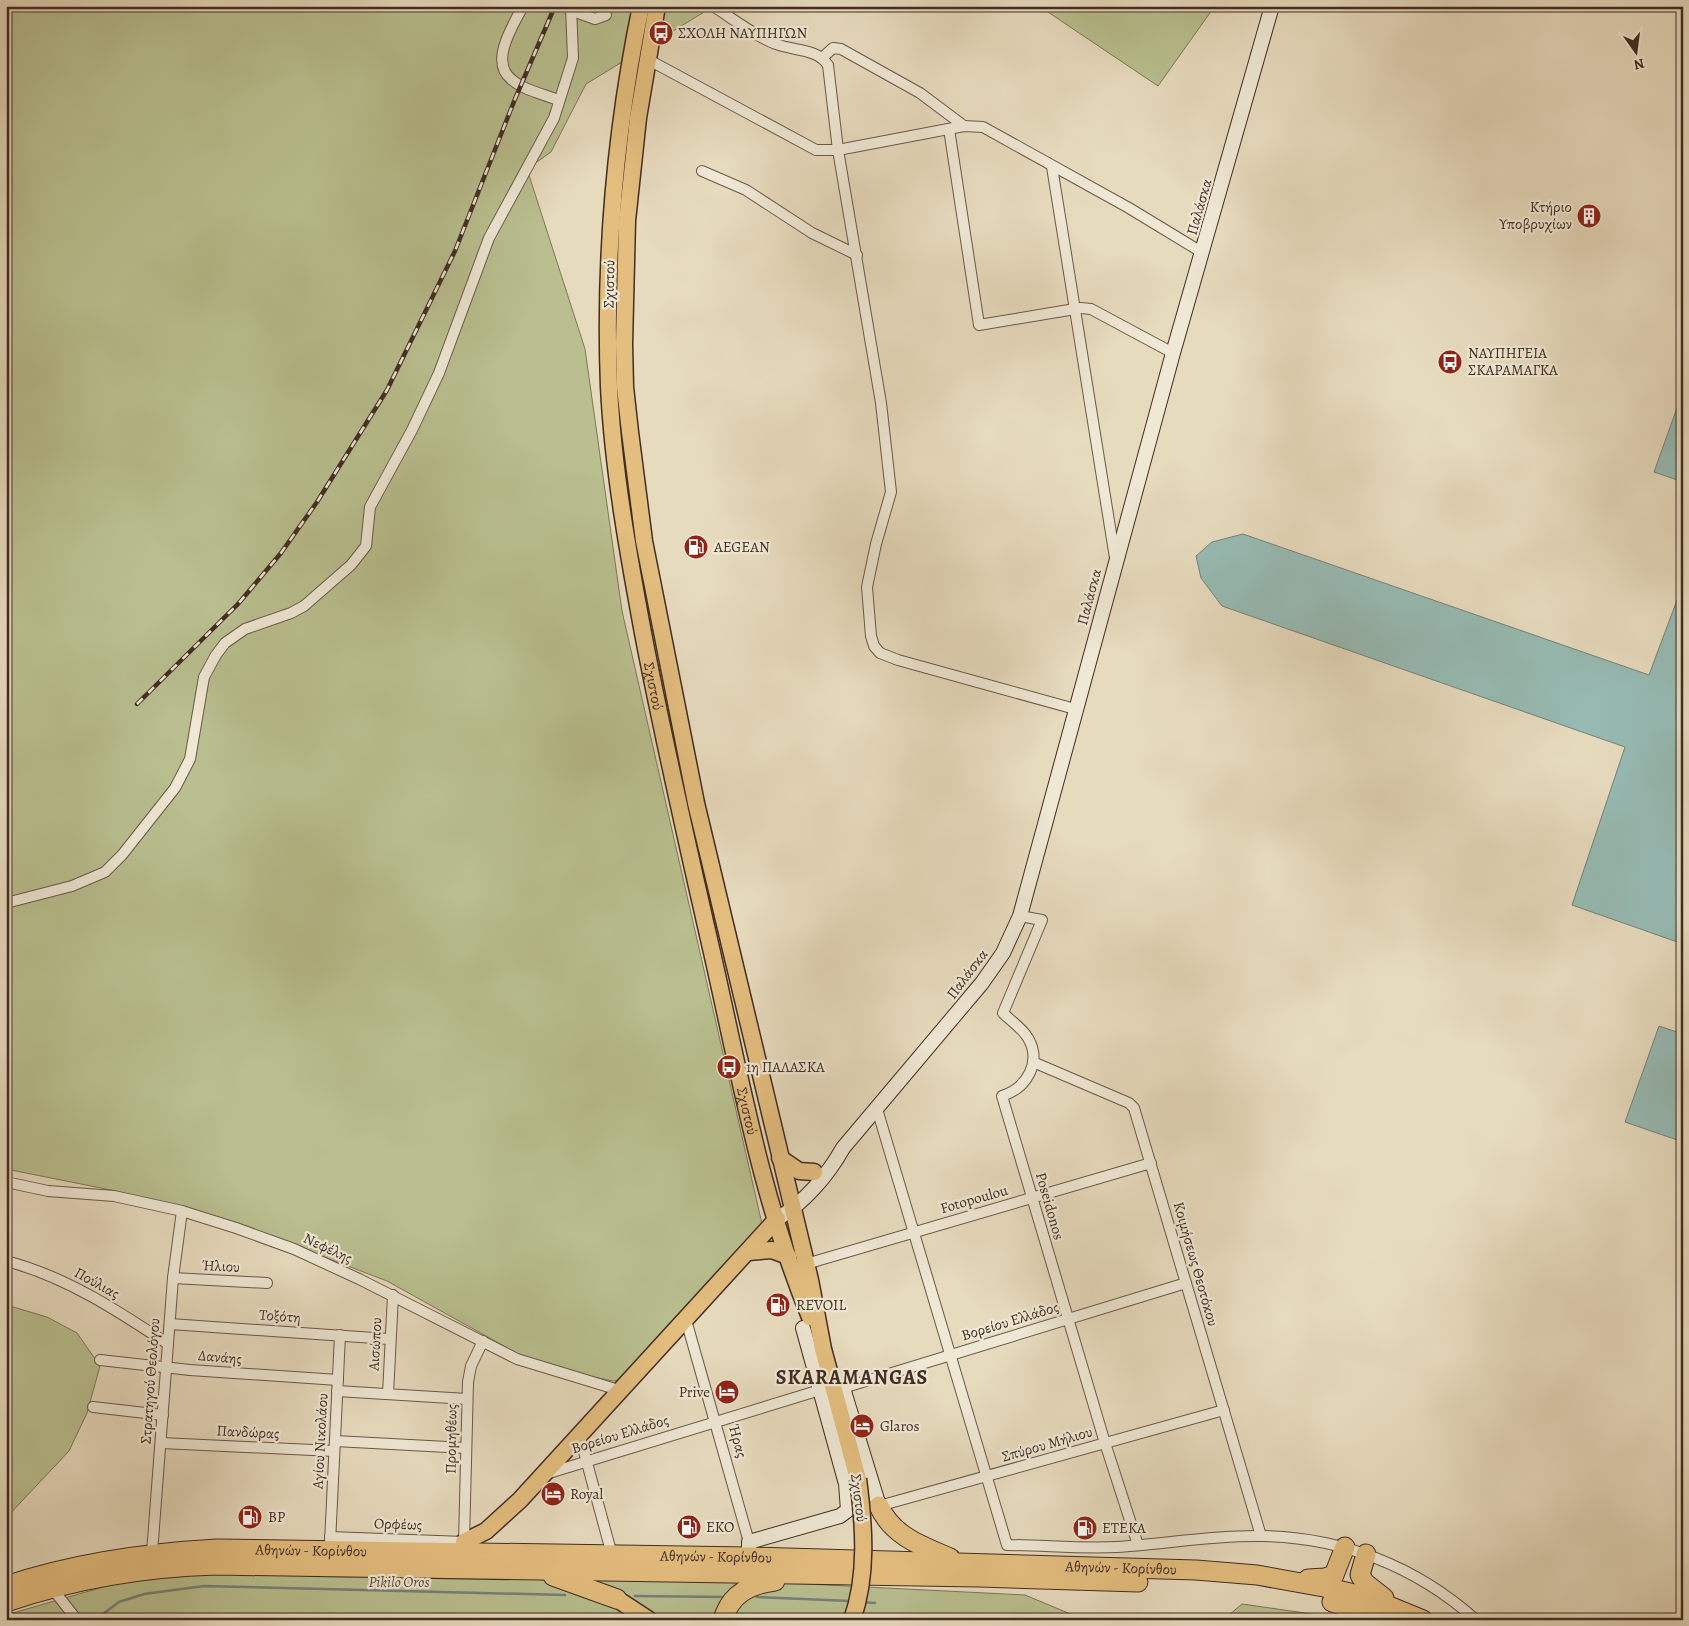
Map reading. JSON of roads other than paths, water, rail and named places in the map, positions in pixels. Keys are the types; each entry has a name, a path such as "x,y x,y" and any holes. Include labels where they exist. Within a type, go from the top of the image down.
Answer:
{"highway":[{"path":"879,1506 884,1517 900,1533 917,1544 960,1562"},
{"path":"385,1550 464,1542"},
{"name":"Αθηνών - Κορίνθου","path":"6,1586 73,1568 152,1553 330,1543 385,1550 612,1555 749,1549 960,1562 1196,1570 1291,1580 1367,1597 1394,1615"},
{"path":"1291,1580 1325,1578 1334,1575 1345,1547"},
{"path":"1366,1554 1360,1571 1362,1581 1394,1615"},
{"name":"Αθηνών - Κορίνθου","path":"6,1602 52,1588 138,1570 187,1566 535,1570 828,1574 1228,1585 1325,1600 1363,1610 1423,1620"},
{"path":"535,1570 617,1599"},
{"path":"722,1620 733,1599 751,1586 828,1574"},
{"path":"6,1612 26,1595"}],"main road":[{"name":"Σχιστού","path":"641,6 620,116 610,219 609,379 613,434 635,590 677,806 753,1136 788,1256 804,1276"},
{"name":"Σχιστού","path":"657,6 647,59 632,172 625,264 625,386 631,442 644,541 664,650 696,802 791,1205 804,1276 858,1479 863,1519 863,1548 858,1599 852,1620"},
{"path":"780,1158 799,1170 814,1172"},
{"path":"464,1542 486,1531 500,1520 544,1475 777,1219"},
{"path":"748,1252 772,1250 788,1256"},
{"path":"802,1328 804,1276"},
{"path":"804,1276 843,1388"},
{"path":"617,1599 639,1620"},
{"path":"617,1599 649,1620"}],"street":[{"path":"524,6 504,48 505,69 510,79 516,83 558,100"},
{"path":"713,6 775,44 801,49 822,58 828,65 838,150 880,395 891,492 876,544 867,587 870,636 874,646 880,653 898,660 1075,710"},
{"name":"Παλάσκα","path":"791,1205 814,1172 843,1148 987,976 1003,953 1020,916 1173,353 1272,6"},
{"path":"6,903 89,881 113,865 175,788 183,775 192,751 204,678 209,665 225,643 244,629 291,613 304,606 351,565 363,550 367,540 370,507 412,430 439,373 485,246 554,118 558,100 570,72 573,58 572,9 595,19 606,15"},
{"path":"822,58 833,48 841,49 920,94 964,126"},
{"path":"647,59 816,150 838,150 964,126 984,127 1052,167 1129,208 1203,253"},
{"path":"948,129 979,326 1091,309 1173,353"},
{"path":"1052,167 1116,561"},
{"path":"702,171 746,190 812,233 857,255"},
{"path":"1020,916 1042,920 1003,1013 1028,1037 1033,1051 1033,1062"},
{"name":"Κοιμήσεως Θεοτόκου","path":"1033,1062 1132,1105 1151,1163 1261,1536"},
{"name":"Poseidonos","path":"1033,1062 1024,1083 1013,1092 1002,1096 1105,1443 1138,1545"},
{"path":"877,1109 985,1477 1007,1545 1138,1545 1261,1536 1293,1538 1345,1547 1388,1563 1433,1586 1476,1620"},
{"name":"Παλάσκα","path":"777,1219 834,1163 843,1148"},
{"name":"Fotopoulou","path":"804,1276 913,1233 1151,1163"},
{"name":"Νεφέλης","path":"6,1182 48,1190 114,1196 182,1212 236,1228 294,1249 393,1295 537,1367 622,1391"},
{"name":"Στρατηγού Θεολόγου","path":"152,1553 173,1278 182,1212"},
{"name":"Πούλιας","path":"6,1261 51,1275 134,1322 168,1344"},
{"name":"Ήλιου","path":"173,1278 267,1283"},
{"name":"Βορείου Ελλάδος","path":"843,1388 1186,1283"},
{"name":"Αισώπου","path":"388,1394 389,1339 393,1295"},
{"name":"Ήρας","path":"686,1320 716,1421 749,1549"},
{"name":"Τοξότη","path":"170,1324 389,1339"},
{"name":"Σχιστού","path":"749,1549 840,1516 848,1510 846,1484 802,1328"},
{"name":"Αγίου Νικολάου","path":"330,1543 340,1335"},
{"name":"Προμηθέως","path":"464,1542 466,1399 471,1366 483,1341"},
{"name":"Δανάης","path":"100,1360 244,1374 338,1380"},
{"name":"Σχιστού","path":"843,1388 879,1506"},
{"name":"Βορείου Ελλάδος","path":"544,1475 586,1460 820,1390"},
{"path":"337,1391 466,1399"},
{"path":"93,1407 163,1415"},
{"name":"Σπύρου Μήλιου","path":"879,1506 1224,1410"},
{"path":"580,1437 612,1555"},
{"name":"Πανδώρας","path":"161,1444 466,1448"},
{"name":"Ορφέως","path":"330,1543 464,1542"},
{"path":"52,1588 77,1620"}],"water":[{"path":"1683,391 1683,482 1654,472"},
{"path":"1243,534 1649,675 1683,584 1683,944 1572,905 1625,747 1222,606 1201,578 1196,556 1212,542"},
{"path":"1659,1026 1683,1034 1683,1142 1625,1122"}],"waterway":[{"path":"95,1620 119,1602 144,1594 204,1586 565,1595"},
{"path":"635,1596 726,1597"},
{"path":"757,1597 850,1601"},
{"path":"863,1602 875,1603"}],"railway":[{"path":"137,704 238,604 281,553 317,502 387,390 455,251 515,99 555,6"}],"place":[{"name":"ΣΧΟΛΗ ΝΑΥΠΗΓΩΝ","path":"661,33"},
{"name":"Κτήριο Υποβρυχίων","path":"1589,216"},
{"name":"ΝΑΥΠΗΓΕΙΑ ΣΚΑΡΑΜΑΓΚΑ","path":"1450,362"},
{"name":"AEGEAN","path":"696,547"},
{"name":"1η ΠΑΛΑΣΚΑ","path":"729,1067"},
{"name":"REVOIL","path":"778,1305"},
{"name":"Prive","path":"727,1392"},
{"name":"Glaros","path":"862,1426"},
{"name":"Royal","path":"553,1494"},
{"name":"BP","path":"250,1517"},
{"name":"EKO","path":"689,1527"},
{"name":"ETEKA","path":"1085,1528"}],"district":[{"name":"SKARAMANGAS","path":"852,1377"}],"park label":[{"name":"Pikilo Oros","path":"399,1582"}]}
